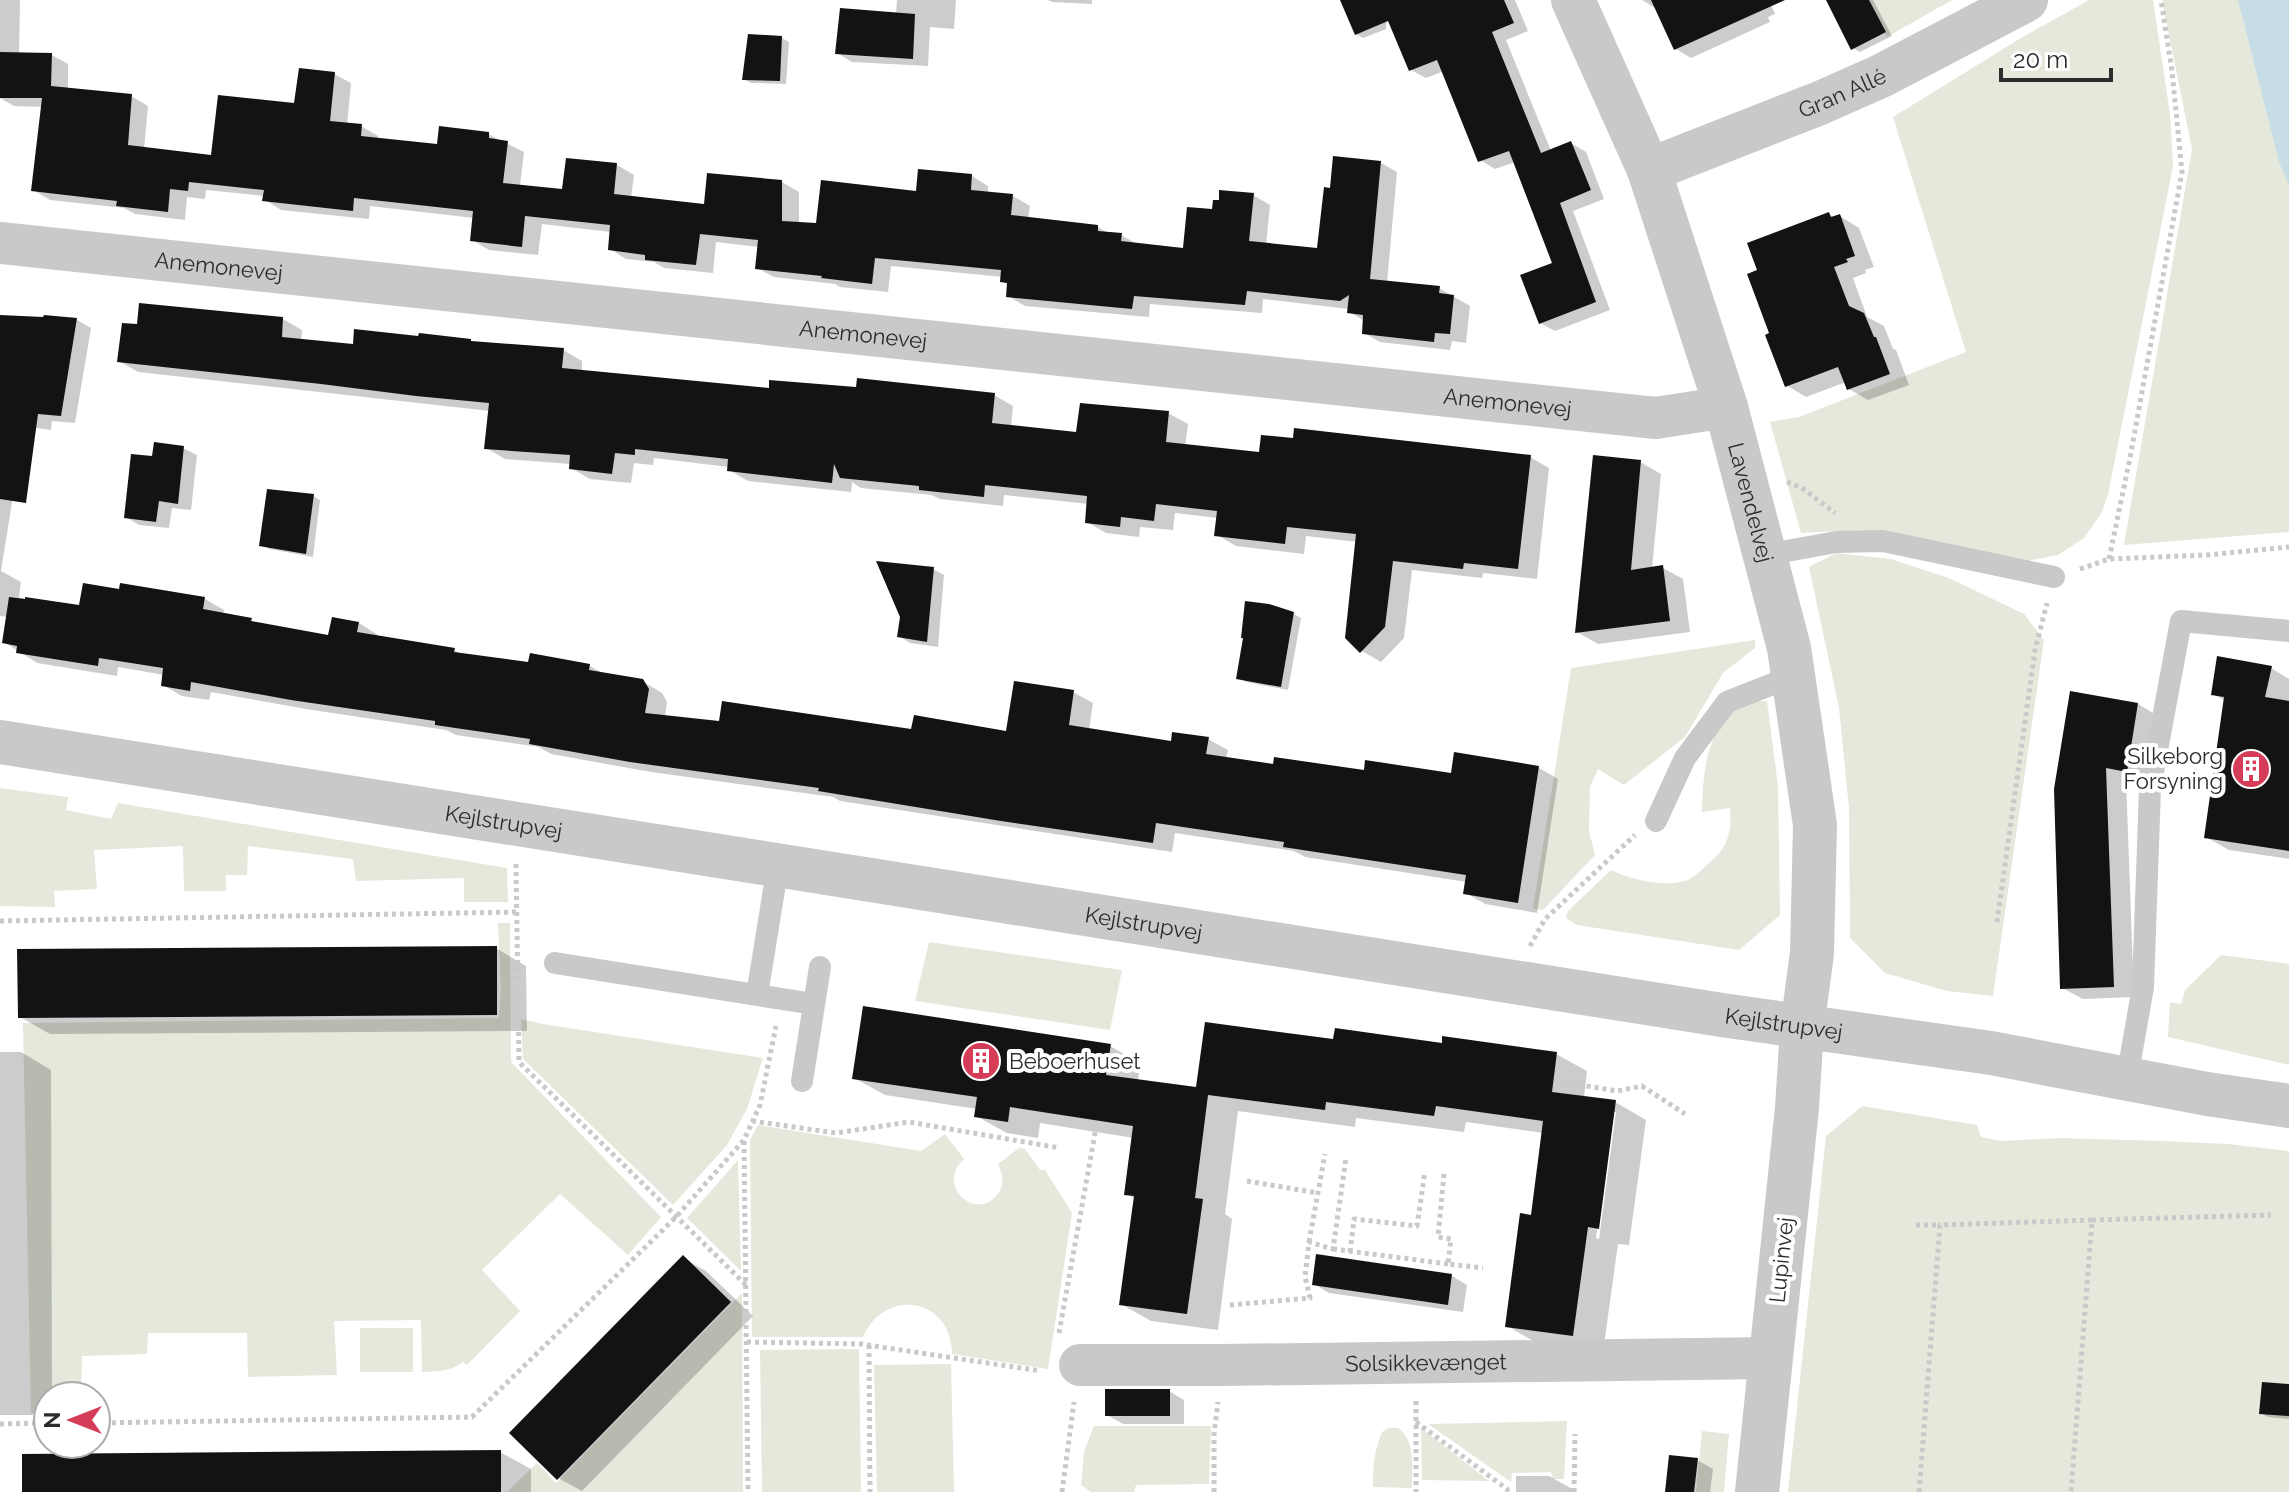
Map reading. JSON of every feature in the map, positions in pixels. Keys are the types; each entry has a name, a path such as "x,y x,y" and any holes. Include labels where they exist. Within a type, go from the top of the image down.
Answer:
{"street":[{"name":"Lavendelvej","path":"1573,0 1649,170 1726,407 1789,648 1815,825 1812,953 1802,1028"},
{"name":"Gran Allé","path":"1649,170 1881,76 2026,0"},
{"name":"Anemonevej","path":"0,243 1656,418 1726,407"},
{"name":"Kejlstrupvej","path":"0,742 1802,1028 1991,1053 2207,1094 2289,1106"},
{"name":"Lupinvej","path":"1757,1492 1797,1108 1802,1028"},
{"name":"Solsikkevænget","path":"1066,1368 1771,1358"}],"lane":[{"path":"1765,555 1836,542 1883,541 2054,577"},
{"path":"2127,1078 2143,987 2150,788 2181,621 2289,631"},
{"path":"1656,821 1685,758 1727,702 1793,676"},
{"path":"757,995 778,865"},
{"path":"555,963 814,1004"},
{"path":"802,1081 820,967"}],"path":[{"path":"2109,559 2182,172 2161,0"},
{"path":"1747,486 1791,482 1870,541"},
{"path":"1997,922 2035,650 2054,577 2109,559 2207,555 2289,547"},
{"path":"1509,982 1545,919 1627,841 1656,821"},
{"path":"515,823 519,1062 747,1286"},
{"path":"0,921 517,912"},
{"path":"112,1423 472,1417 676,1217 744,1140 760,1105 780,999"},
{"path":"1563,1082 1617,1091 1642,1086 1685,1114"},
{"path":"752,1121 836,1133 909,1122 1060,1148"},
{"path":"1062,1492 1066,1368 1096,1128"},
{"path":"744,1140 748,1492"},
{"path":"1230,1305 1310,1298 1305,1277 1325,1154"},
{"path":"1333,1249 1346,1158"},
{"path":"1350,1252 1354,1219 1417,1226 1425,1171"},
{"path":"1444,1174 1438,1237 1451,1239 1448,1264"},
{"path":"1247,1181 1318,1193"},
{"path":"1916,1225 2271,1215"},
{"path":"2071,1492 2092,1220"},
{"path":"1919,1492 1940,1225"},
{"path":"1309,1242 1350,1252 1483,1268"},
{"path":"747,1342 869,1345 1066,1368"},
{"path":"869,1345 870,1492"},
{"path":"1416,1363 1416,1492"},
{"path":"1214,1492 1214,1434 1222,1365"},
{"path":"1416,1422 1508,1492"},
{"path":"0,1424 32,1423"},
{"path":"1574,1492 1575,1434"}],"shaded area":[{"path":"1868,0 1952,0 1887,37"},
{"path":"2089,0 2153,0 2170,114 2173,166 2108,495 2101,514 2084,538 2058,555 2016,563 1837,531 1801,533 1770,422 1799,417 1966,352 1893,117"},
{"path":"2162,0 2289,0 2289,532 2124,545 2192,149"},
{"path":"1836,553 1891,559 1949,578 2024,614 2044,640 1993,996 1947,991 1885,973 1850,938 1849,808 1839,708 1809,567"},
{"path":"1755,640 1755,648 1723,673 1685,737 1624,785 1598,769 1590,787 1589,831 1595,855 1543,910 1533,909 1571,668"},
{"path":"1767,701 1778,786 1780,915 1739,950 1577,925 1566,918 1568,911 1611,870 1639,880 1681,882 1698,873 1721,851 1729,832 1730,808 1702,812 1710,749 1723,721 1734,711 1750,702"},
{"path":"0,788 68,797 66,810 111,819 118,803 507,868 508,902 464,902 464,878 356,881 353,859 248,846 247,875 226,875 226,891 184,891 183,846 94,850 97,889 54,891 55,907 0,906"},
{"path":"498,923 510,923 511,1062 661,1217 628,1255 560,1194 482,1270 520,1311 467,1365 463,1362 449,1369 422,1372 421,1320 334,1321 337,1375 248,1377 247,1333 148,1333 147,1354 82,1356 81,1380 32,1380 31,1413 23,1023 499,1018"},
{"path":"929,942 1122,970 1110,1030 915,1001"},
{"path":"2221,955 2289,964 2289,1065 2168,1037 2170,1002 2181,1004 2185,990"},
{"path":"521,1019 763,1058 747,1109 727,1145 673,1205 523,1059"},
{"path":"1862,1106 1977,1125 1981,1137 2001,1141 2060,1138 2161,1141 2289,1151 2289,1492 1788,1492 1826,1136"},
{"path":"758,1125 921,1151 945,1134 964,1159 956,1169 956,1189 961,1197 978,1204 988,1202 1000,1191 1002,1180 998,1164 1019,1148 1025,1149 1040,1170 1045,1170 1072,1213 1048,1369 952,1354 949,1335 941,1321 930,1311 916,1305 901,1305 886,1310 873,1321 863,1337 752,1337 750,1140"},
{"path":"738,1160 741,1271 687,1218"},
{"path":"742,1293 743,1492 507,1492 537,1463 556,1483"},
{"path":"360,1328 413,1328 413,1372 360,1372"},
{"path":"859,1349 861,1492 762,1492 760,1350"},
{"path":"951,1364 954,1492 877,1492 874,1365"},
{"path":"1567,1421 1564,1479 1553,1479 1551,1472 1512,1473 1511,1482 1428,1424"},
{"path":"1094,1426 1211,1426 1209,1484 1136,1485 1134,1492 1091,1492 1081,1485 1084,1452"},
{"path":"1398,1428 1408,1440 1412,1455 1412,1488 1373,1487 1377,1446 1382,1432"},
{"path":"1421,1428 1489,1481 1422,1480"},
{"path":"1702,1431 1729,1434 1724,1492 1696,1492"}],"water":[{"path":"2238,0 2289,0 2289,186 2279,162"}],"building":[{"path":"1340,0 1504,0 1514,23 1492,32 1541,153 1571,141 1591,190 1560,203 1596,302 1539,324 1520,275 1552,263 1509,151 1478,162 1437,60 1409,71 1388,21 1355,35"},
{"path":"1651,0 1785,0 1674,50"},
{"path":"1826,0 1869,0 1886,32 1851,50"},
{"path":"840,8 915,14 913,59 835,54"},
{"path":"748,34 782,36 780,81 742,80"},
{"path":"0,52 52,53 51,86 132,94 128,145 211,155 218,95 294,103 299,68 335,72 330,121 362,124 361,136 437,144 439,126 489,132 489,138 508,141 503,183 562,189 566,158 617,163 614,194 704,204 707,173 782,180 782,221 816,223 821,180 916,191 918,169 972,174 971,190 1013,194 1011,215 1098,225 1098,231 1122,233 1121,241 1183,248 1187,207 1212,209 1213,200 1219,200 1219,190 1254,193 1249,241 1317,248 1324,187 1330,188 1333,156 1381,161 1370,279 1440,286 1439,293 1454,295 1450,334 1435,333 1434,342 1362,334 1363,315 1347,313 1349,295 1340,301 1247,291 1245,305 1134,296 1132,309 1006,297 1007,283 1000,282 1001,270 875,258 872,284 755,269 758,240 700,234 696,265 645,260 645,255 608,250 610,225 525,216 522,247 470,241 473,211 354,198 353,211 262,201 264,190 189,182 188,191 170,189 168,212 116,206 117,201 31,191 42,98 0,98"},
{"path":"1829,212 1831,217 1840,214 1855,256 1834,267 1849,306 1864,313 1890,374 1847,390 1838,367 1785,387 1747,274 1757,270 1747,243"},
{"path":"139,303 283,317 282,337 353,344 354,329 564,348 562,368 769,388 769,380 856,387 857,378 995,393 992,423 1076,432 1080,403 1169,411 1166,442 1259,452 1261,435 1293,438 1294,428 1531,455 1518,569 1464,563 1463,569 1393,561 1385,627 1360,653 1345,638 1356,534 1287,527 1285,544 1214,536 1217,511 1156,504 1154,521 1121,517 1120,527 1085,523 1087,496 985,485 984,497 919,490 919,486 840,478 834,464 832,483 727,471 728,459 635,449 635,455 615,453 612,474 569,469 570,455 484,449 489,403 117,362 122,323 137,324"},
{"path":"0,315 77,318 61,416 38,414 26,503 0,499"},
{"path":"154,442 184,446 178,504 159,501 156,522 124,518 131,454 152,456"},
{"path":"1593,455 1641,460 1631,570 1663,565 1670,621 1575,633"},
{"path":"267,489 314,494 306,554 259,546"},
{"path":"876,561 934,567 927,642 897,637 900,617"},
{"path":"83,583 119,589 120,583 205,597 203,609 328,635 332,617 359,622 357,632 455,648 454,652 528,662 530,653 590,664 589,670 643,679 649,689 645,713 719,721 722,701 911,729 914,715 1006,731 1014,681 1074,690 1069,725 1171,741 1172,732 1209,737 1206,754 1273,764 1274,757 1364,770 1365,760 1451,773 1454,752 1539,766 1518,903 1463,894 1466,875 1283,847 1284,842 1156,823 1153,843 1001,821 818,791 819,788 630,762 529,744 530,739 435,725 435,721 191,682 190,691 161,686 163,668 99,658 98,666 16,653 17,646 2,643 9,597 79,605"},
{"path":"1245,601 1294,612 1281,687 1236,679"},
{"name":"Silkeborg Forsyning","path":"2217,656 2272,666 2265,697 2289,701 2289,851 2204,838 2224,697 2211,695"},
{"path":"2070,691 2138,703 2127,772 2106,768 2114,987 2060,989 2054,789"},
{"path":"497,946 497,1015 18,1018 17,949"},
{"path":"863,1006 1111,1044 1106,1075 1196,1087 1205,1022 1333,1039 1335,1028 1442,1043 1442,1036 1557,1052 1552,1092 1616,1100 1599,1229 1588,1227 1573,1336 1505,1327 1520,1213 1531,1215 1543,1121 1436,1106 1434,1116 1326,1102 1325,1110 1208,1095 1195,1198 1203,1199 1187,1314 1119,1305 1134,1196 1124,1195 1133,1126 1010,1107 1008,1122 974,1117 977,1097 852,1079"},
{"path":"1316,1254 1452,1274 1448,1305 1312,1285"},
{"path":"683,1255 731,1302 557,1480 509,1433"},
{"path":"2262,1382 2289,1384 2289,1416 2259,1414"},
{"path":"1105,1389 1170,1389 1170,1416 1105,1416"},
{"path":"501,1450 501,1492 22,1492 22,1454 32,1454 32,1460 112,1460 112,1453"},
{"path":"1669,1455 1698,1458 1694,1492 1665,1492"}],"place":[{"name":"Silkeborg Forsyning","path":"2251,769"},
{"name":"Beboerhuset","path":"981,1061"}]}
